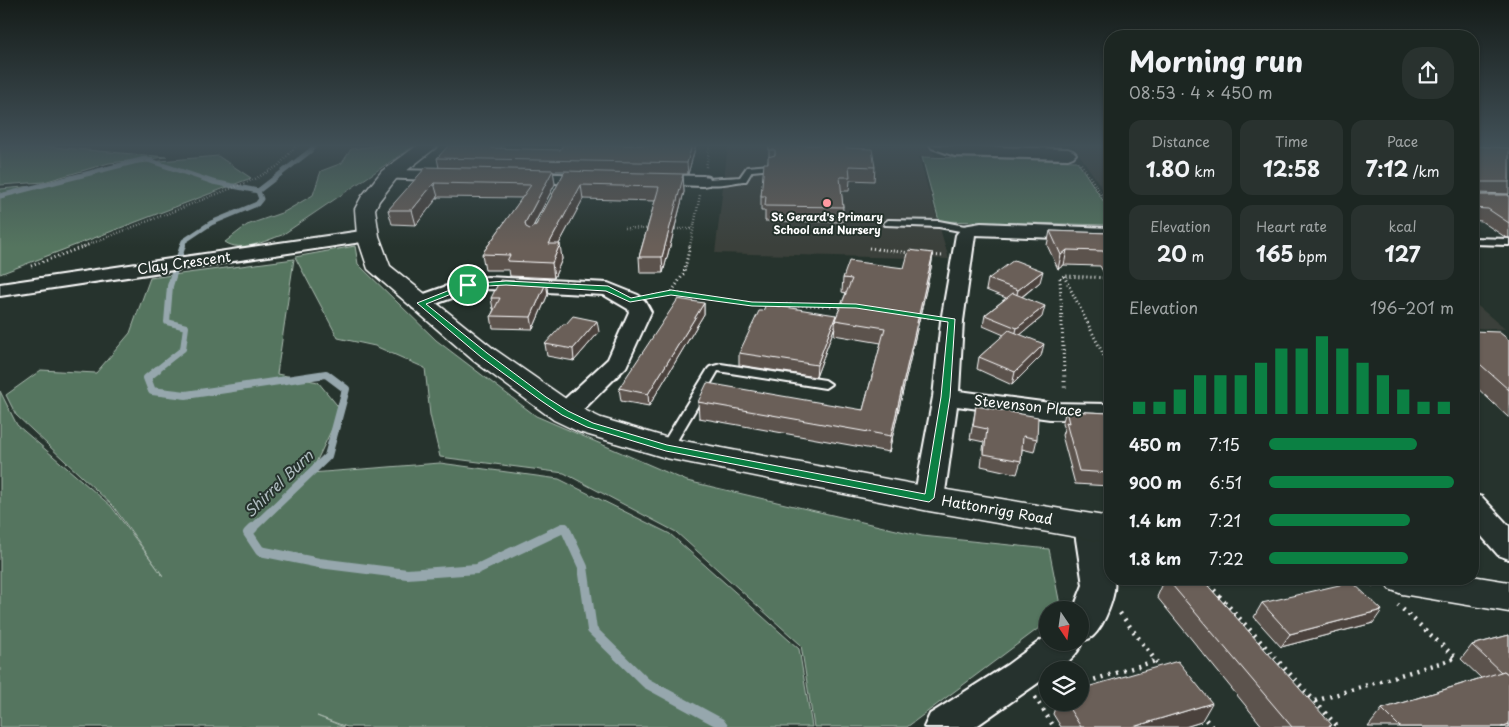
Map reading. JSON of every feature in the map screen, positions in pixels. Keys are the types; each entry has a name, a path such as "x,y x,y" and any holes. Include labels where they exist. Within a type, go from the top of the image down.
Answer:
{"street":[{"name":"Hattonrigg Road","path":"387,179 369,200 365,209 368,236 380,269 484,355 565,413 590,425 666,448 1100,528"},
{"path":"513,179 562,184 614,180"},
{"path":"634,180 703,181"},
{"path":"929,498 946,397 952,321 965,235 970,230 981,229 1104,234"},
{"name":"Clay Crescent","path":"0,290 368,236"},
{"path":"421,303 468,285 487,283 608,289 630,300 637,306 640,312 618,362 565,413"},
{"name":"Stevenson Place","path":"946,397 1050,411 1104,412"},
{"path":"1479,512 1509,547"},
{"path":"1089,615 1099,585 1100,528"},
{"path":"1391,589 1509,597"},
{"path":"943,727 1020,676 1053,651"}],"lane":[{"path":"703,181 734,181 743,179"},
{"path":"888,223 939,224 970,230"},
{"path":"1479,241 1509,242"},
{"path":"666,448 714,369 721,367 825,384"}],"path":[{"path":"27,268 162,217 255,179"},
{"path":"1089,179 1104,198"},
{"path":"671,293 684,273 703,181"},
{"path":"624,228 654,229"},
{"path":"663,229 693,229"},
{"path":"869,248 918,253"},
{"path":"928,254 962,260"},
{"path":"1050,411 1065,393 1060,278 1064,276 1104,278"},
{"path":"1064,276 1104,356"},
{"path":"630,300 671,293 752,304 847,306"},
{"path":"914,315 952,321"},
{"path":"1099,585 1168,676"},
{"path":"1209,585 1338,727"},
{"path":"1315,701 1456,658 1391,589"},
{"path":"1089,681 1155,661"},
{"path":"1020,676 1054,727"},
{"path":"1199,712 1212,727"}],"shaded area":[{"name":"St Gerard's Primary School and Nursery","path":"724,179 925,179 949,259 715,253"},
{"path":"1096,179 1104,179 1104,191"},
{"path":"1479,307 1505,329 1479,328"}],"green space":[{"path":"0,179 55,179 44,182 0,185"},
{"path":"62,179 249,179 0,274 0,189 35,186"},
{"path":"318,179 365,179 282,235 261,243 246,246 231,245 225,242 247,225 284,212 313,195"},
{"path":"928,179 1089,179 1104,202 1104,225 939,221"},
{"path":"355,246 358,264 436,340 536,416 687,481 922,536 1049,549 1059,601 1039,601 1039,628 907,727 814,727 801,645 676,532 564,473 440,457 430,415 425,368 375,346 338,338 295,257"},
{"path":"294,259 277,374 318,382 341,410 311,473 440,463 559,479 670,534 799,649 812,727 347,727 317,716 344,727 0,727 0,391 17,425 111,506 163,576 113,506 16,415 6,395 41,370 96,373 130,333 150,278"}],"building":[{"path":"415,179 548,179 525,223 526,227 530,229 536,225 561,179 683,179 662,257 639,257 659,187 581,185 549,244 560,244 552,263 507,261 510,255 482,254 531,185 434,183 412,210 388,210"},
{"path":"763,179 840,179 843,207 765,206 766,196 761,196"},
{"path":"1479,179 1509,179 1509,182 1479,182"},
{"path":"1479,195 1509,195 1509,223 1488,209 1479,208"},
{"path":"1050,231 1104,233 1104,253 1067,250 1061,255"},
{"path":"909,250 933,253 891,436 698,402 707,383 863,410 885,328 835,320 852,279 843,278 849,261 904,268"},
{"path":"1014,260 1043,271 1018,290 988,279"},
{"path":"500,280 546,283 531,317 491,316 500,298 491,298"},
{"path":"1013,293 1045,306 1017,328 985,315"},
{"path":"678,299 704,303 648,394 619,388"},
{"path":"766,304 836,315 817,365 739,353 759,311 763,311"},
{"path":"573,316 597,321 573,349 545,344 563,324 566,324"},
{"path":"1009,330 1044,344 1015,372 979,357"},
{"path":"1479,331 1499,332 1509,340 1509,390 1479,363"},
{"path":"976,406 1038,417 1037,439 1023,436 1021,461 984,454 987,429 973,426"},
{"path":"1066,411 1104,413 1104,473 1079,471 1066,422 1069,423"},
{"path":"1172,585 1207,585 1332,725 1327,727 1292,727"},
{"path":"1339,585 1355,585 1382,610 1290,634 1262,603"},
{"path":"1509,635 1509,675 1504,671 1501,672 1472,645"},
{"path":"1178,661 1212,703 1133,727 1081,727 1071,711 1089,711 1089,686"},
{"path":"1504,671 1509,675 1509,724 1501,727 1400,727 1382,709"}],"waterway":[{"name":"Shirrel Burn","path":"0,196 67,179"},
{"name":"Shirrel Burn","path":"204,179 258,191"},
{"path":"258,191 274,179"},
{"name":"Shirrel Burn","path":"182,246 184,241 211,223 257,204 261,199 258,191"},
{"name":"Shirrel Burn","path":"155,371 183,349 186,327 167,322 170,286 183,245"},
{"name":"Shirrel Burn","path":"157,370 147,378 152,391 186,395 326,374 346,389 328,456 252,529"},
{"name":"Shirrel Burn","path":"560,529 565,527 566,529"},
{"name":"Shirrel Burn","path":"252,529 248,533 260,551 319,563 407,574 477,569 563,528"},
{"name":"Shirrel Burn","path":"565,528 583,567 592,630 646,683 720,723 723,727"}],"place":[{"name":"St Gerard's Primary School and Nursery","path":"827,203"}],"route":[{"path":"506,283 608,289 630,300 671,293 752,304 856,306 952,321 946,397 929,498 666,448 590,425 565,413 543,398 484,355 421,303 468,285 506,283"}]}
